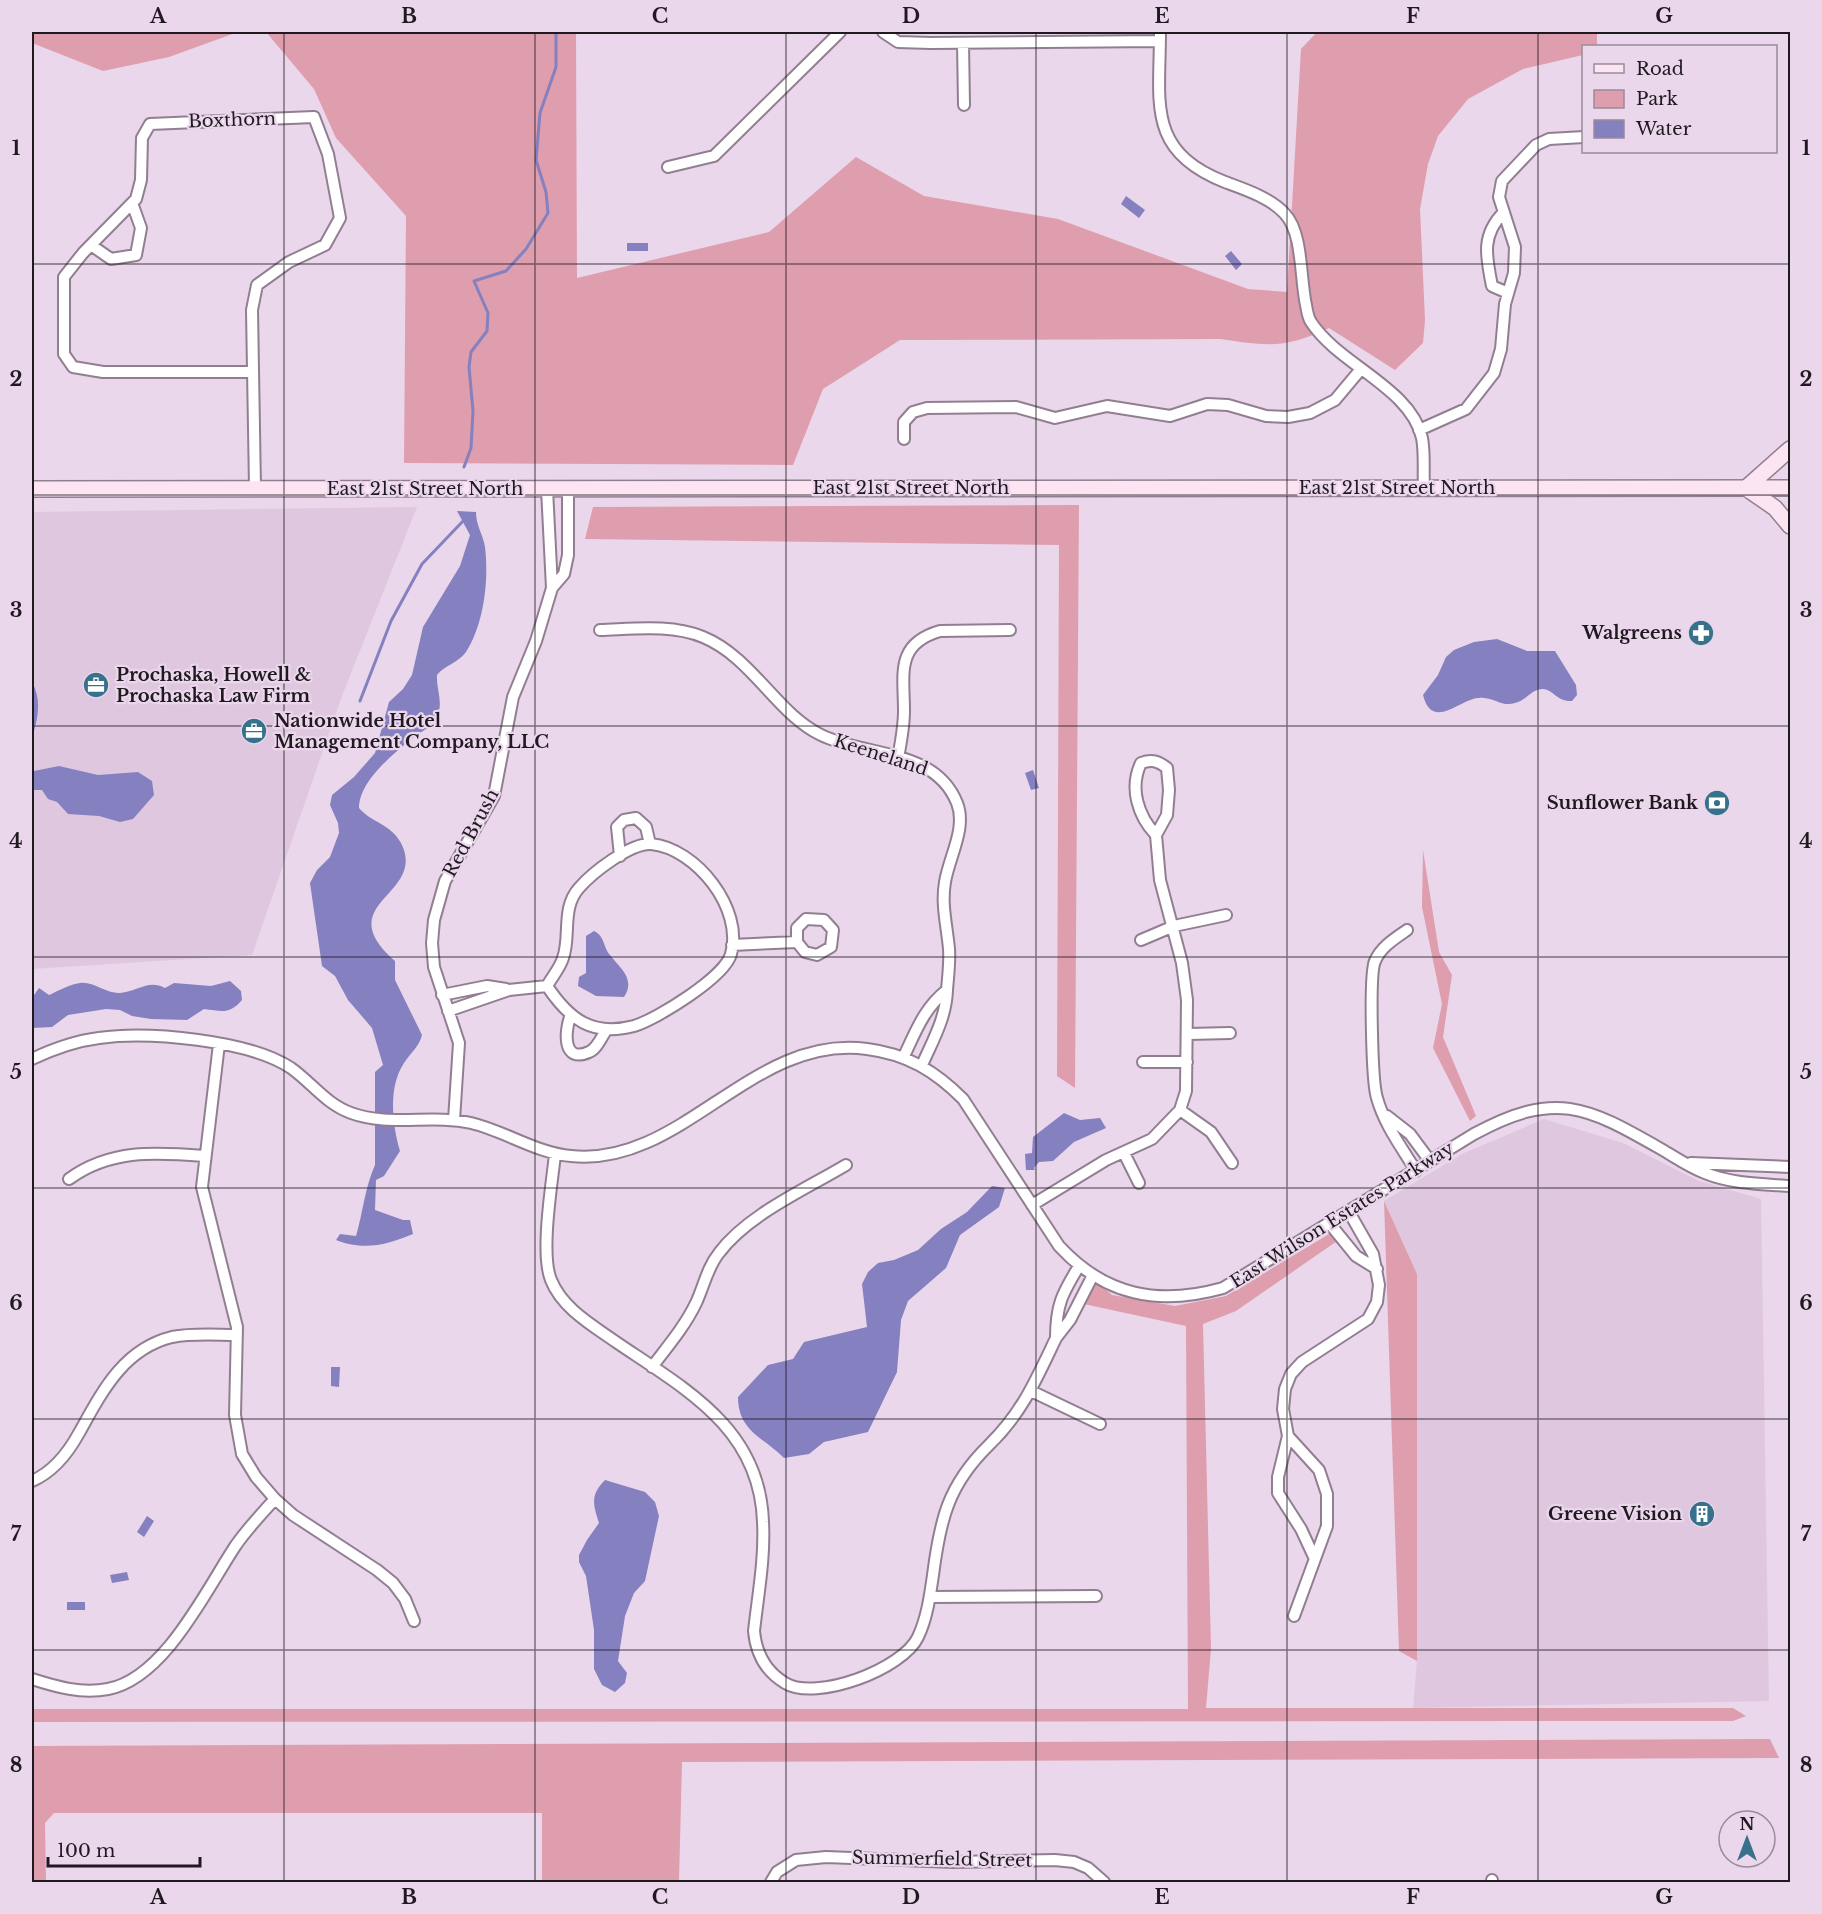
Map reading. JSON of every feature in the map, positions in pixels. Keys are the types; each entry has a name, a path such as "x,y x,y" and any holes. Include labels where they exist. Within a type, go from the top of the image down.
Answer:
{"main road":[{"path":"1791,449 1746,488 1775,508 1791,526"},
{"name":"East 21st Street North","path":"32,489 1791,488"}],"street":[{"path":"668,167 714,156 840,32"},
{"path":"883,32 898,42 963,43 1160,36 1160,121 1176,153 1208,175 1253,193 1284,213 1297,234 1300,278 1309,321 1335,350 1411,410 1422,438 1424,488"},
{"path":"963,43 964,105"},
{"name":"Boxthorn","path":"132,203 136,199 141,180 142,138 150,124 314,117 328,154 340,218 325,245 289,262 257,285 252,310 253,372"},
{"path":"1419,430 1466,408 1494,373 1501,349 1508,293 1514,273 1515,247 1498,197 1502,180 1536,145 1549,139 1582,137"},
{"path":"91,245 111,259 136,255 141,228 132,203 91,245 64,277 64,354 76,368 103,372 253,372 255,488"},
{"path":"1504,212 1491,225 1486,259 1492,286 1508,293"},
{"path":"904,439 904,422 913,412 927,408 1016,407 1055,418 1107,406 1170,416 1207,404 1227,405 1266,416 1288,417 1310,412 1335,400 1360,369"},
{"name":"Red Brush","path":"547,489 549,576 552,588"},
{"name":"Red Brush","path":"454,1120 459,1043 434,967 432,943 438,899 445,881 494,796 513,697 536,641 552,588 564,574 568,555 568,489"},
{"name":"Keeneland","path":"600,630 675,630 703,637 745,666 793,715 818,734 853,748 928,767 940,776 958,805 960,822 945,882 943,907 949,952 946,1005 922,1065"},
{"path":"898,758 904,714 902,671 912,646 930,634 940,631 1010,630"},
{"path":"1032,1205 1106,1160 1152,1139 1180,1110 1186,1091 1189,1034 1184,972 1174,926 1160,880 1156,835 1167,815 1167,768 1159,761 1149,760 1142,763 1137,771 1137,807 1143,821 1156,835"},
{"path":"620,856 617,827 624,820 636,818 646,827 650,844"},
{"path":"650,844 673,850 691,860 729,914 732,945 728,963 720,973 636,1025 607,1029 570,1017 548,986 563,959 568,914 577,890 601,867 620,856 650,844"},
{"path":"1141,940 1174,926 1226,915"},
{"path":"1407,930 1384,947 1370,976 1374,1026 1373,1084 1382,1113 1416,1171"},
{"path":"732,945 797,942"},
{"path":"448,1011 509,990 548,986"},
{"path":"442,995 487,987 509,990"},
{"path":"904,1056 923,1015 933,1001 947,990"},
{"path":"570,1017 566,1028 566,1044 569,1049 577,1053 589,1052 598,1044 607,1029"},
{"path":"1189,1034 1230,1033"},
{"name":"East Wilson Estates Parkway","path":"32,1059 56,1048 100,1038 165,1037 219,1044 247,1051 290,1068 331,1103 366,1118 454,1120 496,1130 555,1154 599,1156 644,1143 777,1064 801,1055 828,1048 854,1047 904,1056 944,1080 963,1099 1059,1246 1079,1266 1092,1277 1113,1287 1137,1294 1160,1297 1196,1296 1223,1288 1503,1118 1529,1109 1550,1107 1586,1111 1607,1119 1705,1173 1723,1179 1791,1186"},
{"path":"219,1044 202,1187 206,1211 232,1300 237,1335 236,1434 242,1454 274,1499 393,1583 405,1599 414,1621"},
{"path":"1143,1062 1187,1062"},
{"path":"1180,1110 1211,1132 1232,1163"},
{"path":"1382,1113 1410,1134 1430,1161"},
{"path":"69,1179 101,1161 127,1155 151,1151 204,1156"},
{"path":"1124,1153 1139,1183"},
{"path":"555,1154 548,1228 550,1278 559,1296 575,1312 694,1395 726,1425 740,1443 758,1484 764,1521 754,1631 756,1647 762,1661 781,1680 806,1690 843,1685 891,1662 906,1652 917,1639 930,1597 939,1530 947,1502 961,1476 1007,1428 1031,1391 1056,1338 1070,1320 1092,1277"},
{"name":"East Wilson Estates Parkway","path":"1685,1162 1719,1166 1791,1167"},
{"path":"652,1367 685,1323 718,1253 736,1233 846,1165"},
{"path":"1314,1557 1301,1529 1278,1493 1278,1477 1288,1436 1283,1409 1285,1389 1291,1374 1302,1362 1368,1319 1377,1302 1380,1285 1373,1254 1349,1212"},
{"path":"1329,1224 1356,1256 1377,1269"},
{"path":"1056,1338 1056,1315 1060,1299 1079,1266"},
{"path":"32,1481 53,1467 68,1452 103,1390 124,1364 137,1353 174,1337 237,1335"},
{"path":"1031,1391 1100,1424"},
{"path":"1288,1436 1318,1470 1327,1494 1327,1526 1294,1616"},
{"path":"32,1679 64,1689 87,1691 110,1689 144,1673 171,1644 250,1525 274,1499"},
{"path":"930,1597 1096,1596"},
{"name":"Summerfield Street","path":"771,1882 777,1872 796,1860 826,1857 953,1862 1055,1860 1074,1862 1088,1868 1104,1882"}],"shaded area":[{"path":"417,507 342,696 252,955 32,969 32,512"},
{"path":"1544,1119 1623,1143 1699,1181 1761,1199 1769,1701 1413,1708 1417,1661 1417,1274 1384,1201 1462,1154"}],"green space":[{"path":"32,32 238,32 169,57 103,71 32,43"},
{"path":"266,32 576,32 577,278 769,232 856,157 924,196 1058,219 1248,289 1287,292 1301,49 1317,32 1597,32 1597,45 1582,45 1582,55 1523,69 1468,99 1438,136 1428,164 1420,209 1425,320 1423,343 1395,370 1329,328 1300,340 1276,344 1220,339 900,340 823,389 793,465 404,463 406,216 336,138 314,89"},
{"path":"1079,505 1075,1088 1057,1076 1059,545 585,539 593,507"},
{"path":"1423,850 1439,952 1452,975 1443,1037 1476,1116 1470,1121 1433,1048 1442,1004 1422,907"},
{"path":"1384,1201 1417,1274 1417,1661 1399,1651"},
{"path":"1329,1234 1340,1239 1236,1311 1203,1324 1211,1649 1206,1708 1733,1708 1746,1716 1733,1721 32,1722 32,1709 1188,1709 1186,1326 1079,1303 1092,1277 1112,1295 1175,1306 1226,1296"},
{"path":"1770,1739 1779,1758 682,1762 679,1882 542,1882 542,1813 54,1813 45,1823 46,1882 32,1882 32,1746"}],"water":[{"path":"1126,196 1145,210 1139,218 1121,204"},
{"path":"627,243 648,243 648,251 627,251"},
{"path":"1231,251 1242,264 1236,270 1225,256"},
{"path":"457,511 476,512 485,547 484,601 477,628 463,656 437,675 440,706 437,717 377,770 360,798 359,808 397,837 406,861 402,876 375,912 371,925 377,941 395,961 395,980 422,1035 404,1063 396,1083 393,1106 400,1151 384,1176 376,1180 375,1210 403,1220 410,1220 413,1234 384,1244 356,1245 336,1240 340,1234 356,1236 366,1191 375,1165 375,1072 383,1065 372,1028 348,1000 335,976 322,966 310,883 317,870 330,857 339,833 338,823 330,805 332,795 354,777 375,753 389,702 403,689 412,675 423,627 460,566 470,535"},
{"path":"1497,639 1527,651 1555,651 1576,685 1577,695 1572,701 1567,701 1543,689 1511,704 1476,698 1441,712 1434,711 1428,706 1423,695 1438,675 1446,657 1454,650 1474,642"},
{"path":"32,682 37,696 38,710 32,737"},
{"path":"59,766 98,775 138,772 152,781 154,795 133,819 120,822 99,816 68,814 57,802 48,799 42,790 32,790 32,769 34,771"},
{"path":"1033,770 1039,788 1031,790 1025,773"},
{"path":"594,931 598,933 608,952 625,974 628,985 624,997 596,996 578,986 579,977 586,973 586,936"},
{"path":"230,981 241,991 242,1000 233,1008 225,1011 204,1009 187,1020 151,1019 132,1016 120,1010 106,1009 68,1015 52,1027 32,1028 32,998 39,988 49,995 72,985 85,983 120,993 148,985 165,988 174,983 211,986"},
{"path":"1064,1113 1080,1120 1100,1118 1106,1128 1074,1142 1053,1161 1039,1162 1035,1170 1026,1170 1025,1154 1032,1153 1033,1137"},
{"path":"992,1186 1005,1188 999,1207 960,1235 946,1268 908,1301 901,1320 897,1372 868,1432 824,1442 809,1454 784,1458 753,1432 742,1418 738,1397 768,1365 793,1359 804,1342 867,1327 862,1284 868,1272 878,1263 894,1260 918,1250 941,1229 967,1212"},
{"path":"331,1367 340,1367 339,1387 331,1386"},
{"path":"605,1480 645,1492 655,1502 659,1516 645,1581 634,1593 625,1616 618,1661 627,1673 625,1683 615,1692 602,1685 594,1669 594,1630 586,1576 579,1562 579,1555 599,1523 594,1500 597,1490"},
{"path":"147,1516 154,1521 144,1537 137,1532"},
{"path":"127,1572 129,1580 112,1583 110,1575"},
{"path":"67,1602 85,1602 85,1610 67,1610"}],"waterway":[{"path":"464,467 471,448 473,411 469,367 471,352 487,331 488,313 474,281 506,271 526,249 548,213 546,192 536,160 540,113 556,67 556,32"},
{"path":"360,701 391,621 422,564 464,520"}],"place":[{"name":"Walgreens","path":"1701,633"},
{"name":"Prochaska, Howell & Prochaska Law Firm","path":"96,685"},
{"name":"Nationwide Hotel Management Company, LLC","path":"254,731"},
{"name":"Sunflower Bank","path":"1717,803"},
{"name":"Greene Vision","path":"1702,1514"}]}
